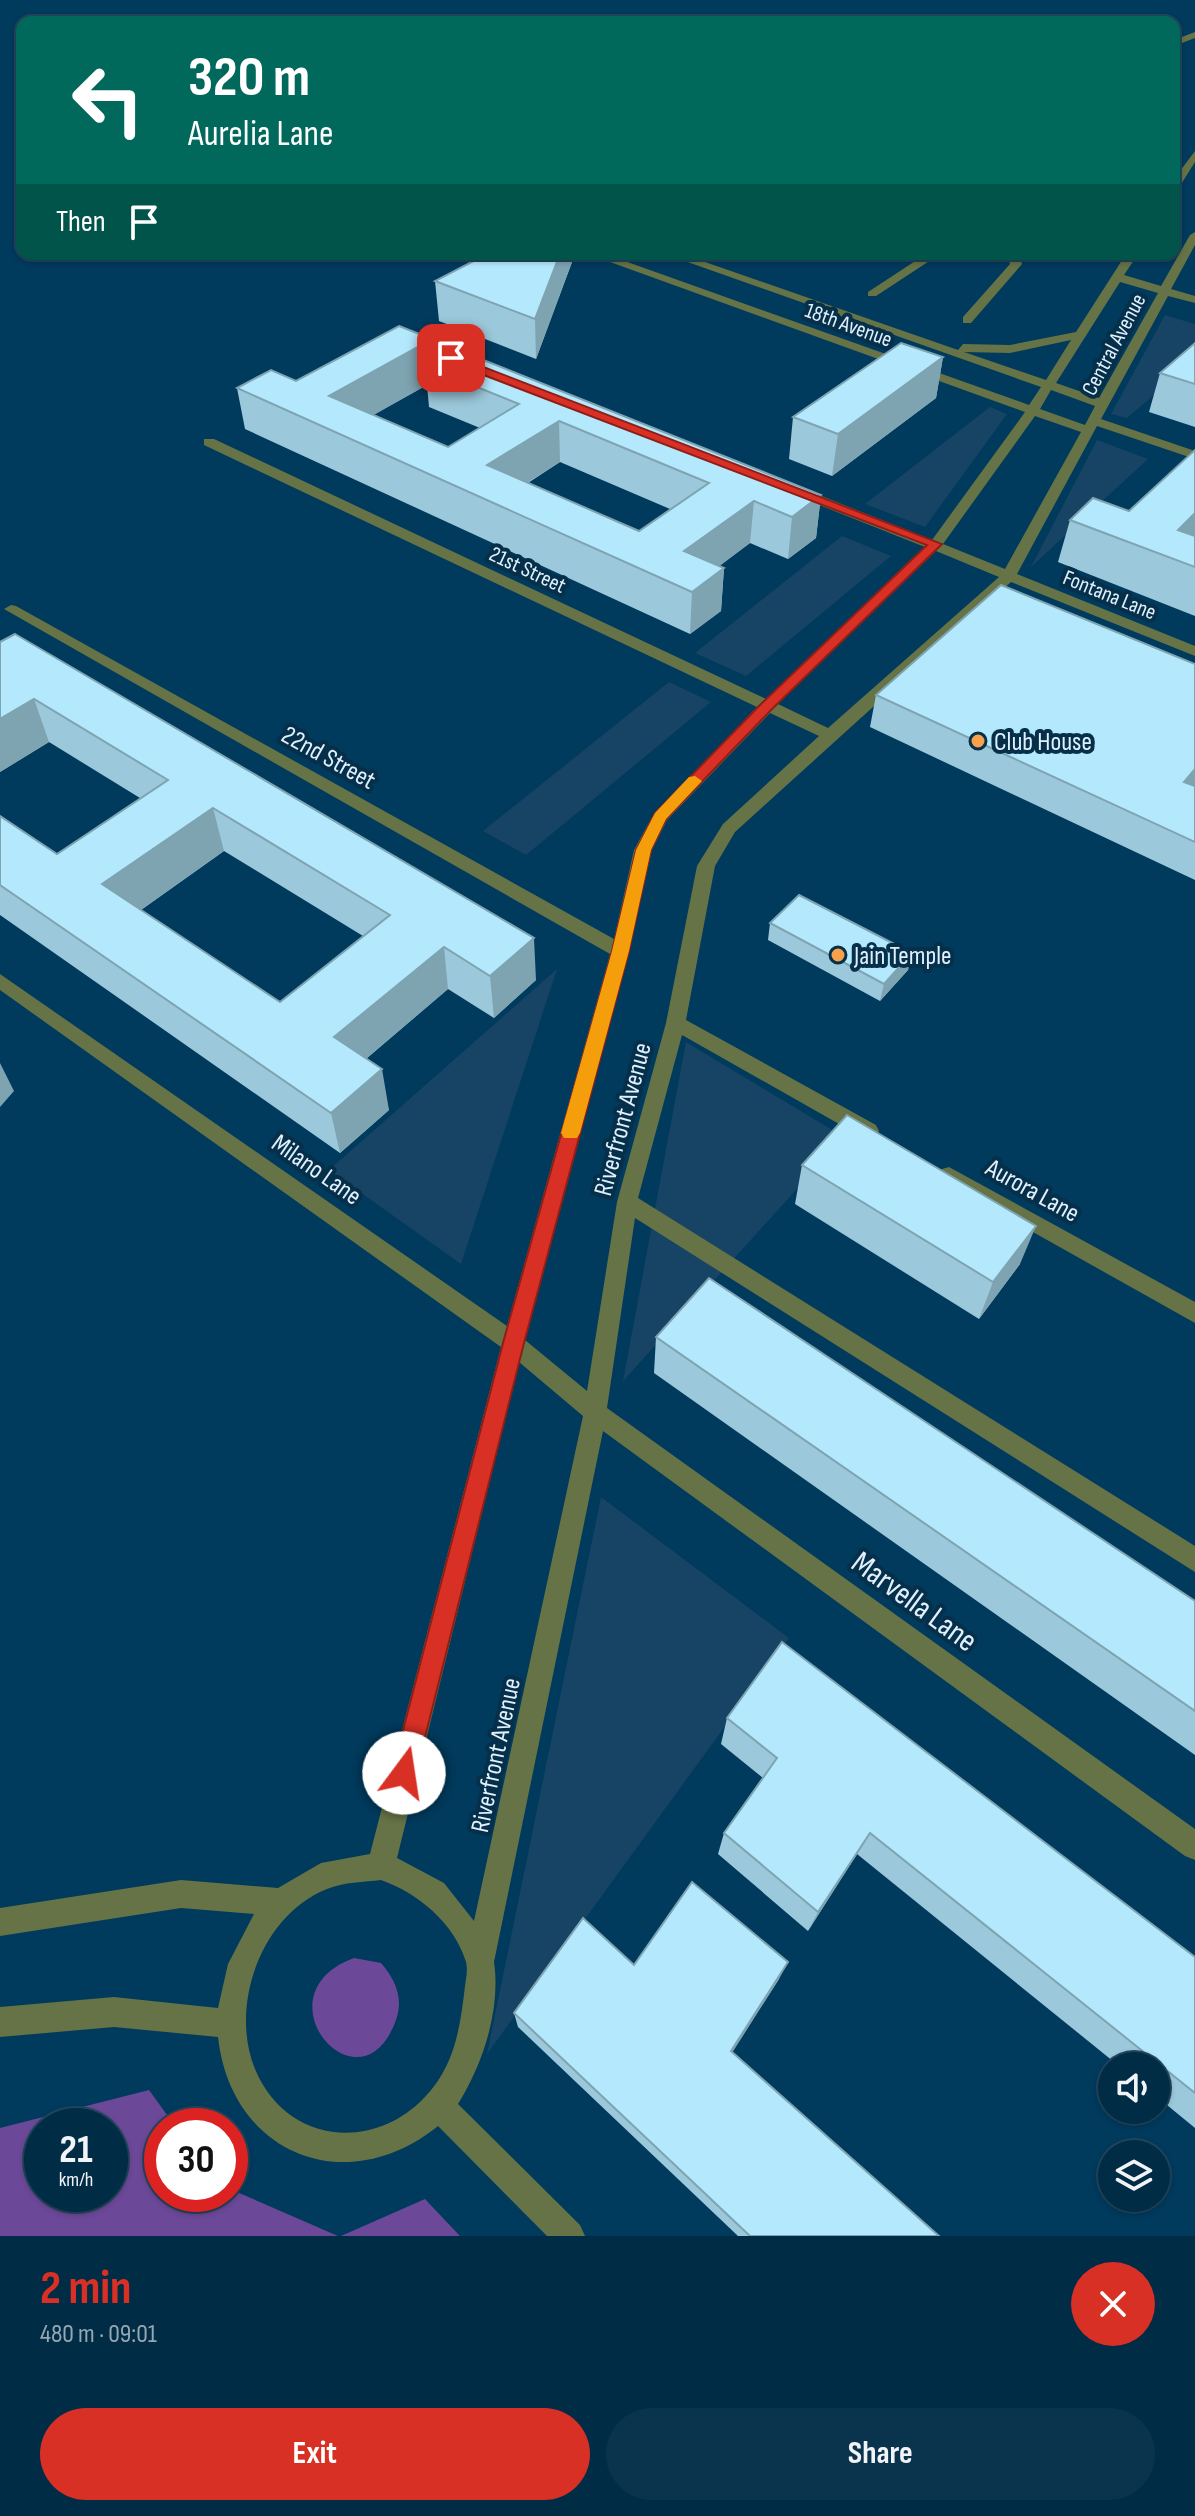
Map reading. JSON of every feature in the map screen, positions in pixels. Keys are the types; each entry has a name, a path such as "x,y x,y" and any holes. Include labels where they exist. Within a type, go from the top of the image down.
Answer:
{"street":[{"path":"1180,175 1191,154"},
{"name":"Central Avenue","path":"1092,426 1195,235"},
{"name":"18th Avenue","path":"611,260 1032,411 1195,455"},
{"name":"18th Avenue","path":"688,260 1103,404"},
{"path":"872,294 925,260"},
{"path":"967,320 1016,264 1015,260"},
{"name":"Central Avenue","path":"1046,385 1128,260"},
{"path":"1117,277 1195,300"},
{"path":"919,341 978,350 1010,349 1080,335"},
{"name":"Riverfront Avenue","path":"381,1866 513,1343 620,951 643,850 660,817 766,707 936,544 1032,411 1046,385"},
{"name":"Riverfront Avenue","path":"480,1962 595,1412 627,1202 676,1023 706,866 729,828 1008,577 1092,426"},
{"name":"21st Street","path":"209,442 830,735"},
{"name":"Fontana Lane","path":"775,482 936,544 1008,577 1195,651"},
{"name":"22nd Street","path":"11,609 64,647 620,951"},
{"name":"Milano Lane","path":"0,981 513,1343 595,1412"},
{"path":"676,1023 881,1138"},
{"name":"Aurora Lane","path":"936,1168 1195,1313"},
{"path":"627,1202 1195,1560"},
{"name":"Marvella Lane","path":"595,1412 1195,1846"},
{"path":"381,1866 400,1872 436,1892 462,1925 480,1962 478,2015 465,2064 438,2105 404,2134 364,2148 324,2149 287,2133 257,2106 238,2068 231,2024 236,1981 253,1937 282,1902 320,1877 381,1866"},
{"path":"0,1922 181,1894 282,1902"},
{"path":"0,2022 114,2012 231,2024"},
{"path":"438,2105 569,2236"}],"shaded area":[{"path":"1165,315 1195,324 1195,360 1127,418 1111,414"},
{"path":"990,407 1007,414 925,527 865,504"},
{"path":"1097,440 1148,459 1031,567"},
{"path":"842,536 891,556 746,676 695,653"},
{"path":"669,682 711,702 526,855 483,831"},
{"path":"557,969 461,1264 329,1170"},
{"path":"686,1042 844,1137 623,1381"},
{"path":"601,1497 789,1638 487,2054"},
{"path":"354,1958 381,1963 394,1982 399,2004 396,2020 380,2047 361,2057 341,2053 324,2040 314,2020 313,1997 326,1975"},
{"path":"149,2090 162,2108 144,2108 144,2212 248,2212 248,2197 338,2236 0,2236 0,2128 24,2122 24,2212 128,2212 128,2108 78,2108"},
{"path":"425,2199 460,2236 341,2236"}],"building":[{"path":"475,260 558,260 535,319 435,281"},
{"path":"399,326 432,339 329,396 448,447 519,404 425,366 436,341 821,495 792,517 754,501 684,551 724,568 692,592 237,388 271,370 296,381","holes":["559,421 709,483 639,531 487,465"]},
{"path":"901,343 943,357 838,434 793,417"},
{"path":"1195,343 1195,384 1160,373"},
{"path":"1195,450 1195,513 1178,530 1195,536 1195,567 1070,520 1093,498 1129,511"},
{"name":"Club House","path":"1001,585 1195,664 1195,769 1184,782 1195,786 1195,842 876,695"},
{"path":"15,634 534,938 490,976 444,947 334,1037 382,1069 331,1113 0,885 0,816 57,854 168,780 34,699 0,719 0,642","holes":["213,808 390,915 280,1002 102,884"]},
{"path":"799,895 912,953 884,984 770,923"},
{"path":"847,1115 1036,1226 993,1282 802,1165"},
{"path":"709,1278 1195,1601 1195,1711 656,1337"},
{"path":"782,1642 1195,1957 1195,2093 1170,2073 1170,2052 1144,2052 870,1833 818,1912 724,1833 777,1758 727,1718"},
{"path":"692,1882 788,1962 731,2051 939,2236 750,2236 514,2013 583,1918 634,1965"}],"slow traffic":[{"path":"571,1133 620,951 643,850 660,817 695,781"}],"place":[{"name":"Club House","path":"978,741"},
{"name":"Jain Temple","path":"838,955"}],"route":[{"path":"404,1773 513,1343 620,951 643,850 660,817 766,707 936,544 451,358"}]}
